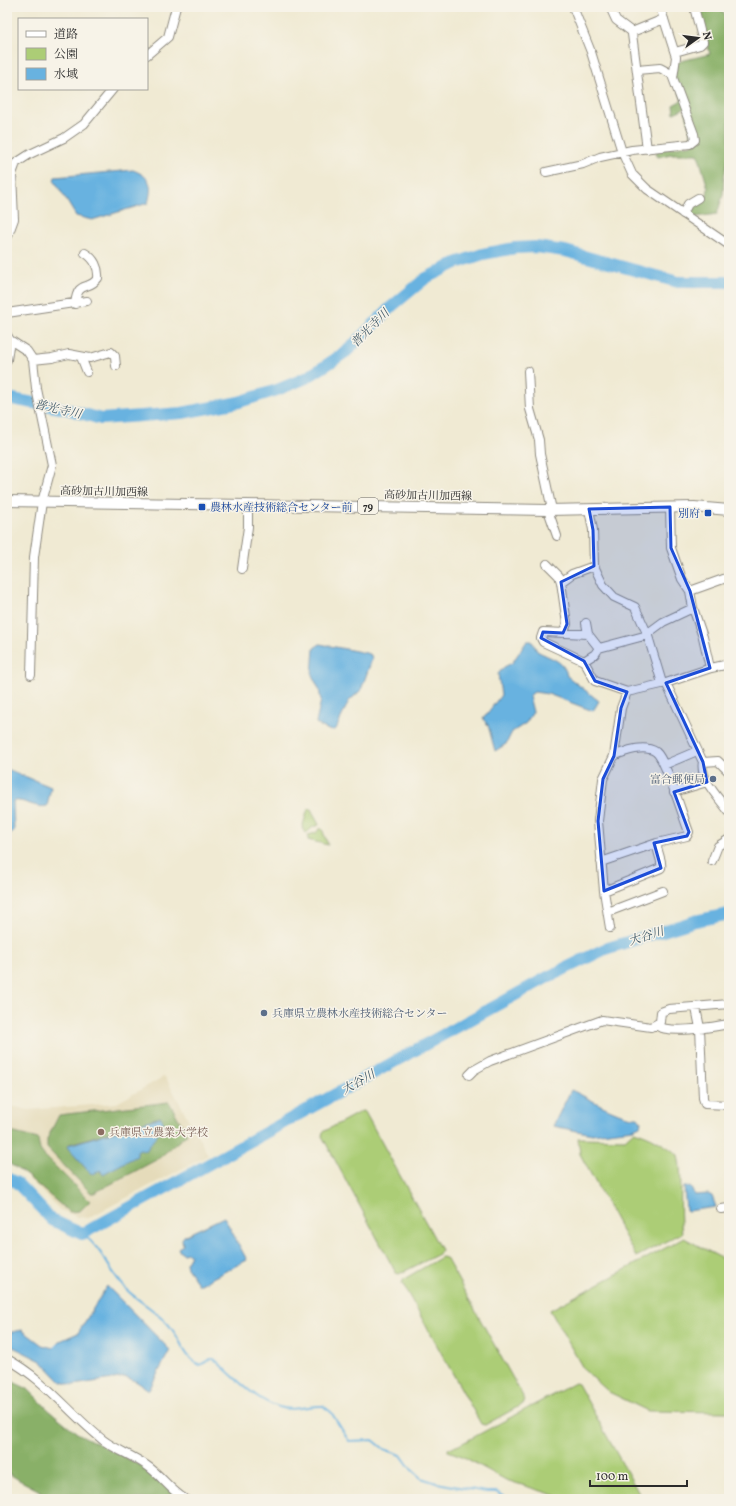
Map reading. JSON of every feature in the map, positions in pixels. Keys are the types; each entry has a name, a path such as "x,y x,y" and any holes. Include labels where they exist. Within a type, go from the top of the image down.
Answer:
{"main road":[{"name":"高砂加古川加西線","path":"7,501 550,510 670,507 729,510"}],"street":[{"path":"148,54 168,37 176,7"},
{"path":"573,7 591,52 622,152 632,174 639,182 729,245"},
{"path":"546,172 583,164 600,156 690,144 696,138 680,98 673,75 675,52 660,7"},
{"path":"675,52 700,45 703,42 694,7"},
{"path":"613,8 616,20 632,32 647,149"},
{"path":"632,32 664,20"},
{"path":"637,70 660,68 673,75"},
{"path":"7,238 14,219 12,174 16,163 30,154 64,138 84,124 112,90"},
{"path":"683,214 688,204 698,198"},
{"path":"74,304 76,295 81,288 93,284 98,278 96,264 86,253"},
{"path":"7,313 87,302"},
{"path":"9,338 27,351 33,360 42,418 52,465 42,502 34,557 31,675"},
{"path":"7,360 9,338"},
{"path":"33,360 69,354 90,358 111,352 115,356 116,366"},
{"path":"81,357 87,372"},
{"path":"528,371 530,409 539,440 550,510 557,536"},
{"path":"242,569 248,527 248,505"},
{"path":"670,507 671,548 682,579 690,591 693,608 703,637 710,668"},
{"path":"589,510 593,530 594,566 603,585 614,597 635,607 648,633 664,683 703,762 707,782 729,812"},
{"path":"547,564 559,576 561,582 567,624 563,633"},
{"path":"561,582 572,574 594,566"},
{"path":"690,591 729,577"},
{"path":"584,661 595,654 599,648 648,633 663,622 693,608"},
{"path":"586,623 588,634 599,648"},
{"path":"588,634 543,632 541,638 543,642 584,661 595,681 627,692 729,664"},
{"path":"610,928 604,891 598,821 603,779 614,756 621,708 627,692"},
{"path":"601,862 657,843 687,836 689,832 664,765 656,752 648,749 626,751 614,756"},
{"path":"664,765 697,751"},
{"path":"703,762 718,761 729,772"},
{"path":"674,792 707,782"},
{"path":"712,861 718,846 729,838"},
{"path":"604,891 661,868 662,863 656,849 657,843"},
{"path":"608,912 663,892"},
{"path":"469,1075 474,1070 490,1061 602,1020 651,1027 660,1022 661,1012 669,1008 696,1008 729,1004"},
{"path":"696,1008 700,1029 703,1098 705,1104 729,1105"},
{"path":"656,1025 662,1029 700,1029 729,1024"},
{"path":"7,1359 23,1367 39,1380 103,1440 146,1464 170,1488 185,1499"}],"highlighted area":[{"path":"670,507 671,548 690,591 710,668 666,683 703,762 707,782 674,792 689,832 687,836 654,843 661,868 604,891 598,821 603,779 614,756 621,708 627,692 595,681 584,661 541,638 543,632 563,633 567,624 561,582 594,566 593,530 589,509"}],"shaded area":[{"name":"兵庫県立農業大学校","path":"163,1077 166,1078 208,1155 88,1218 78,1217 60,1210 17,1167 7,1163 7,1105 28,1110 117,1103"}],"green space":[{"path":"696,7 717,7 729,18 729,154 724,177 723,195 717,214 696,217 687,213 689,204 707,195 708,188 698,154 671,154 658,157 656,154 657,150 693,144 685,108 674,113 673,105 682,100 674,77 677,62 710,54"},
{"path":"308,809 311,809 319,825 313,827 306,833 302,828"},
{"path":"319,829 322,829 328,845 308,840 308,835 316,833"},
{"path":"169,1102 187,1134 158,1159 94,1193 91,1193 47,1148 47,1139 59,1115","holes":["160,1117 146,1150 140,1148 136,1151 136,1156 102,1174 99,1170 94,1173 89,1172 67,1147 69,1144"]},
{"path":"362,1111 365,1112 441,1250 439,1254 399,1274 396,1273 322,1136 323,1132"},
{"path":"7,1131 38,1139 40,1150 43,1154 90,1201 80,1211 69,1212 26,1175 7,1162"},
{"path":"634,1131 646,1135 668,1147 678,1155 681,1175 682,1233 636,1257 580,1154 578,1138 625,1139"},
{"path":"684,1238 723,1259 729,1267 729,1412 648,1411 609,1392 584,1370 550,1310"},
{"path":"442,1257 446,1258 525,1400 523,1404 485,1425 481,1424 402,1283 404,1279"},
{"path":"7,1379 28,1389 50,1411 77,1433 144,1467 182,1499 52,1499 12,1476 7,1472"},
{"path":"575,1383 578,1384 642,1499 567,1499 506,1480 462,1456 448,1451 448,1449 459,1445"}],"water":[{"path":"133,170 144,176 149,182 150,191 148,203 92,220 76,216 54,180 55,177"},
{"path":"527,641 532,641 537,651 560,663 566,671 567,676 599,701 593,711 548,694 534,692 529,696 533,712 526,723 512,732 506,744 495,751 488,725 483,719 501,695 498,674 504,667 512,663"},
{"path":"320,644 366,653 371,655 372,659 361,690 349,701 336,729 331,731 316,723 321,700 319,689 312,675 314,648"},
{"path":"7,769 51,787 47,806 43,807 22,801 13,801 14,831 7,836"},
{"path":"571,1090 623,1115 638,1117 641,1121 640,1126 633,1129 592,1134 553,1126"},
{"path":"161,1117 164,1124 146,1151 140,1149 137,1151 137,1156 103,1174 100,1170 94,1174 90,1173 67,1147 69,1145"},
{"path":"684,1187 690,1187 695,1195 708,1194 712,1196 716,1207 686,1210"},
{"path":"224,1217 247,1260 199,1285 187,1268 186,1263 191,1255 188,1253 183,1254 178,1248 183,1245 182,1239 184,1236"},
{"path":"107,1286 170,1350 149,1390 126,1377 73,1385 61,1382 41,1361 7,1344 7,1333 22,1330 42,1345 53,1348 60,1341 78,1333"}],"waterway":[{"name":"普光寺川","path":"7,398 66,409 101,419 182,413 239,402 277,390 306,378 325,366 347,351 391,307 426,278 456,263 483,254 515,248 536,247 565,251 678,282 729,282"},
{"name":"大谷川","path":"7,1178 17,1183 52,1220 82,1234 546,978 605,949 695,921 729,914"},
{"path":"82,1234 96,1246 116,1277 128,1291 164,1320 177,1337 184,1350 195,1362 200,1365 214,1359 253,1393 270,1404 290,1409 323,1406 331,1412 349,1441 373,1440 384,1449 401,1455 411,1469 421,1478 437,1483 486,1492 496,1492 509,1499"}],"place":[{"name":"農林水産技術総合センター前","path":"202,507"},
{"name":"別府","path":"708,513"},
{"name":"富合郵便局","path":"713,779"},
{"name":"兵庫県立農林水産技術総合センター","path":"264,1013"},
{"name":"兵庫県立農業大学校","path":"101,1132"}]}
